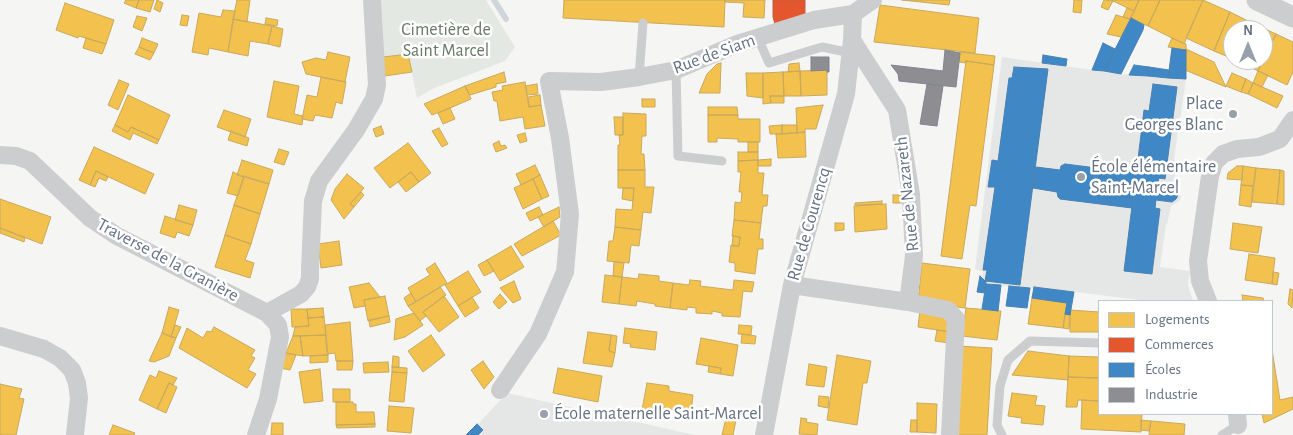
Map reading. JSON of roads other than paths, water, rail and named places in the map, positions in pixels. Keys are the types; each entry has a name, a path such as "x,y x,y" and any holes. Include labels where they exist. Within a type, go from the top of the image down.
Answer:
{"street":[{"path":"256,435 268,400 280,336 278,324 267,313 300,294 307,287 310,269 313,201 319,181 356,130 374,99 378,85 372,0"},
{"name":"Rue de Siam","path":"500,390 538,334 565,272 570,214 560,138 549,81 601,82 676,70 737,44 814,20 853,14 873,0"},
{"path":"1258,0 1293,17"},
{"name":"Rue de Courencq","path":"764,435 792,285 846,94 852,47 853,14"},
{"name":"Rue de Nazareth","path":"852,47 897,110 911,196 914,256 908,302"},
{"path":"1208,300 1200,281 1198,261 1210,176 1214,163 1223,154 1237,149 1270,144 1280,138 1293,120"},
{"name":"Traverse de la Granière","path":"8,155 30,161 90,218 117,236 267,313"},
{"path":"792,285 908,302 948,310 956,319 950,435"},
{"path":"0,336 44,349 60,358 72,370 77,383 79,398 75,435"}],"lane":[{"path":"639,77 643,23"},
{"path":"758,38 768,62 822,47 852,47"},
{"path":"676,70 678,156 722,161"},
{"path":"1002,435 997,425 1000,386 1008,360 1030,342 1098,343"},
{"path":"1222,435 1238,420"}],"waterway":[{"path":"494,0 506,19"}],"place":[{"name":"Place Georges Blanc","path":"1233,114"},
{"name":"École élémentaire Saint-Marcel","path":"1081,177"},
{"name":"École maternelle Saint-Marcel","path":"544,414"}],"park label":[{"name":"Cimetière de Saint Marcel","path":"446,40"}]}
